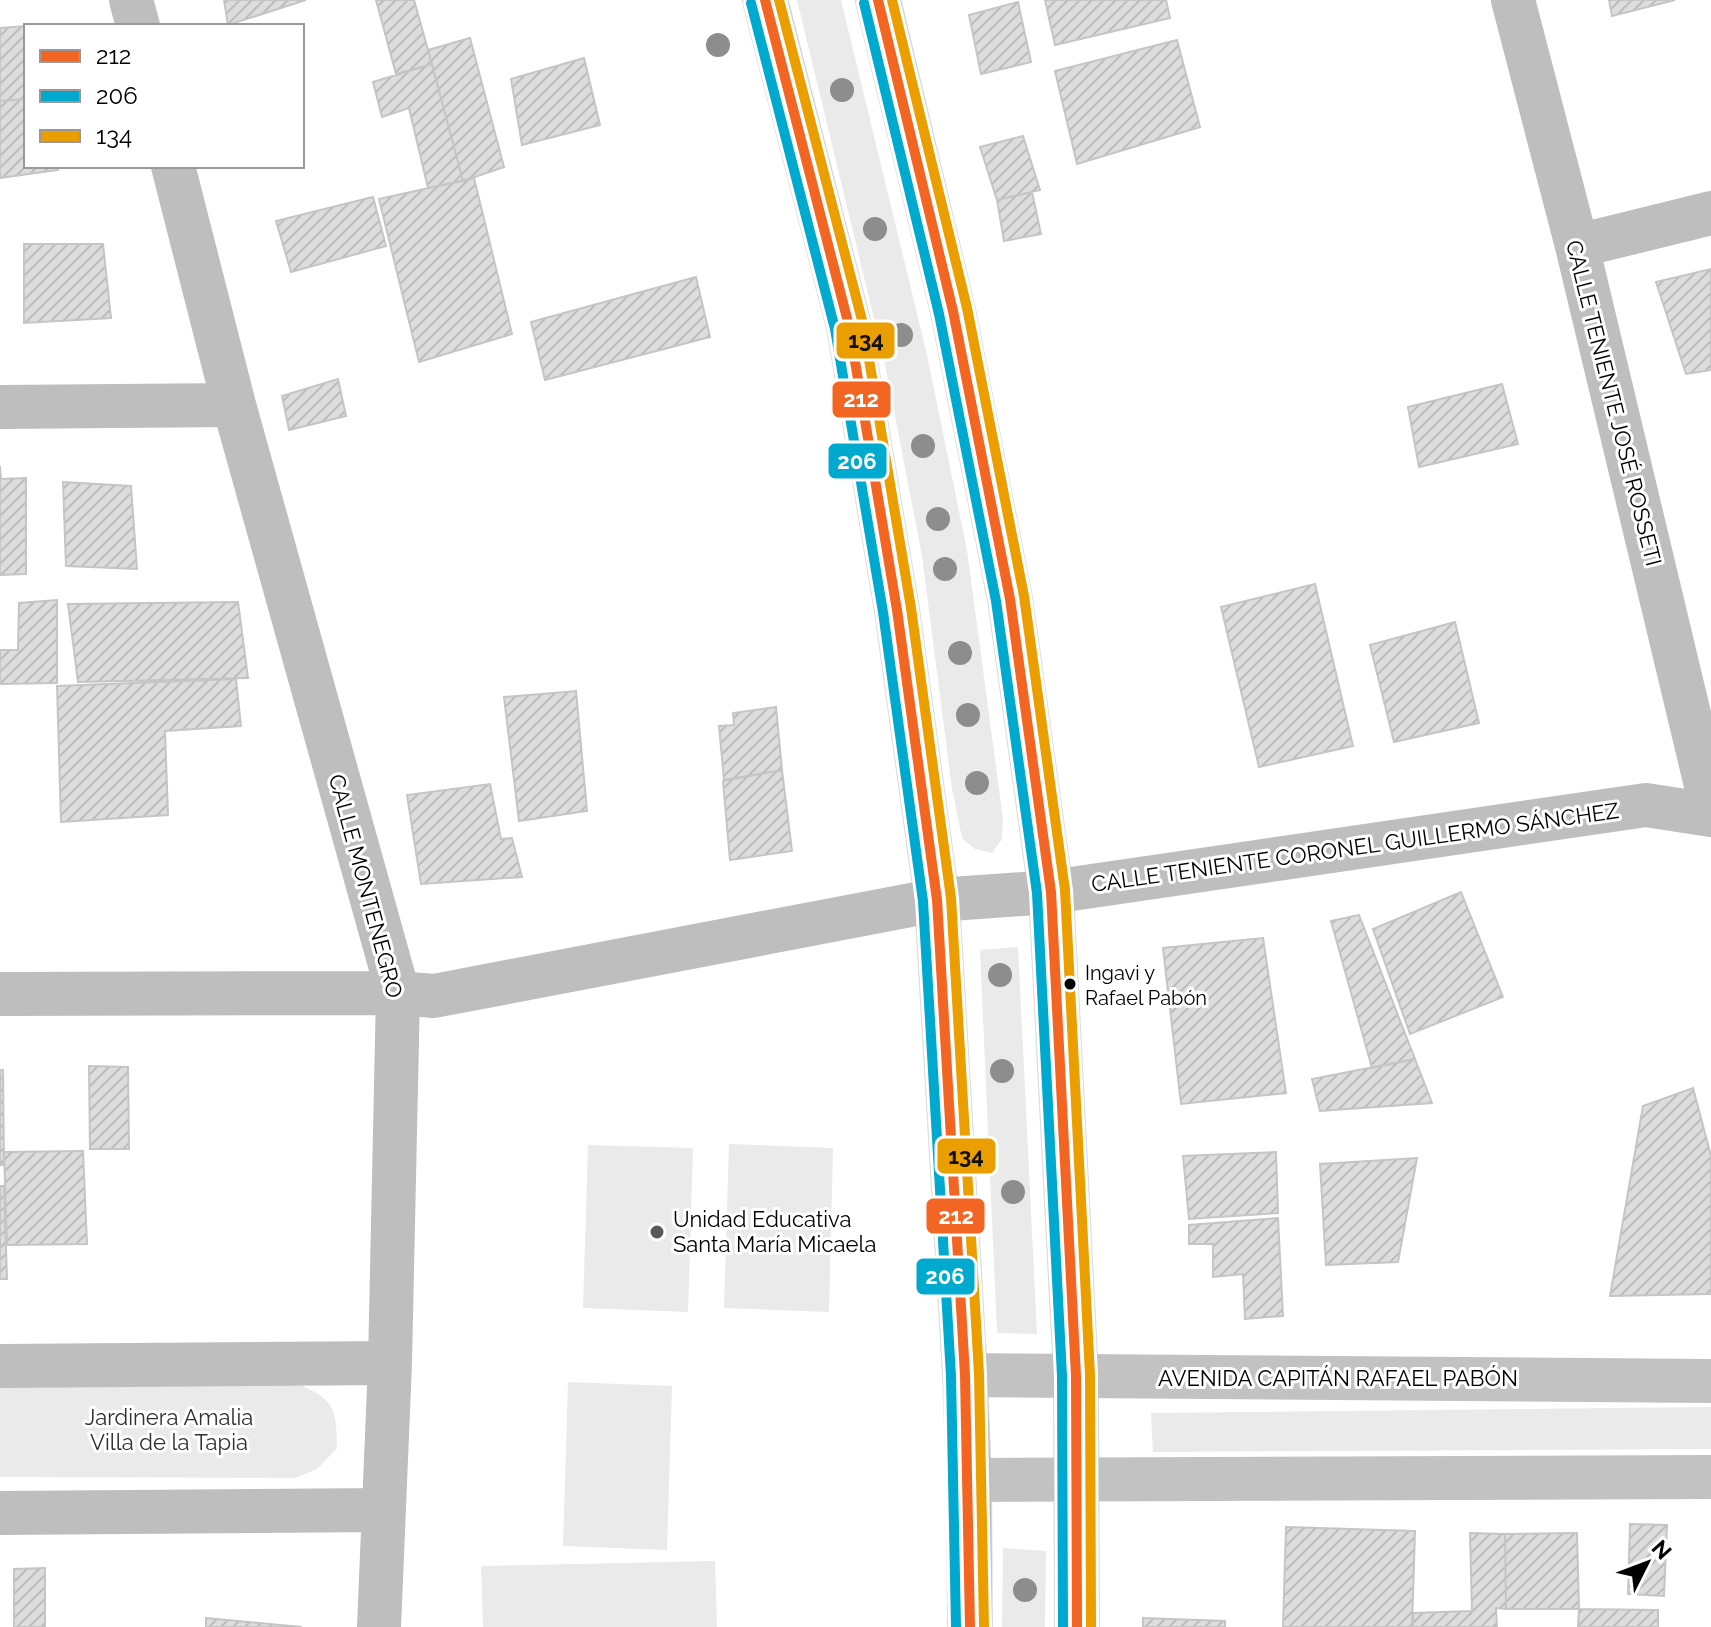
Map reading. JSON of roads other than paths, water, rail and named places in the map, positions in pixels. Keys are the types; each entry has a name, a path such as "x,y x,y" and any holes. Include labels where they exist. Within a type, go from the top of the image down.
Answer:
{"highway":[{"path":"765,0 849,326 897,610 937,900 965,1375 970,1627"},
{"path":"878,0 953,311 1010,599 1051,892 1076,1376 1077,1627"}],"main road":[{"name":"AVENIDA CAPITÁN RAFAEL PABÓN","path":"965,1375 1711,1381"},
{"path":"969,1480 1711,1477"}],"street":[{"path":"131,0 137,24"},
{"name":"CALLE TENIENTE JOSÉ ROSSETI","path":"1513,0 1577,246 1711,806"},
{"name":"CALLE MONTENEGRO","path":"174,168 234,405 398,993 390,1363 379,1627"},
{"path":"1577,246 1711,213"},
{"path":"0,407 234,405"},
{"name":"CALLE TENIENTE CORONEL GUILLERMO SÁNCHEZ","path":"0,994 398,993 434,996 937,900 1051,892 1646,805 1711,815"},
{"path":"0,1366 390,1363"},
{"path":"0,1513 384,1510"}],"place":[{"name":"Ingavi y Rafael Pabón","path":"1070,984"},
{"name":"Unidad Educativa Santa María Micaela","path":"657,1232"}],"park label":[{"name":"Jardinera Amalia Villa de la Tapia","path":"169,1430"}]}
